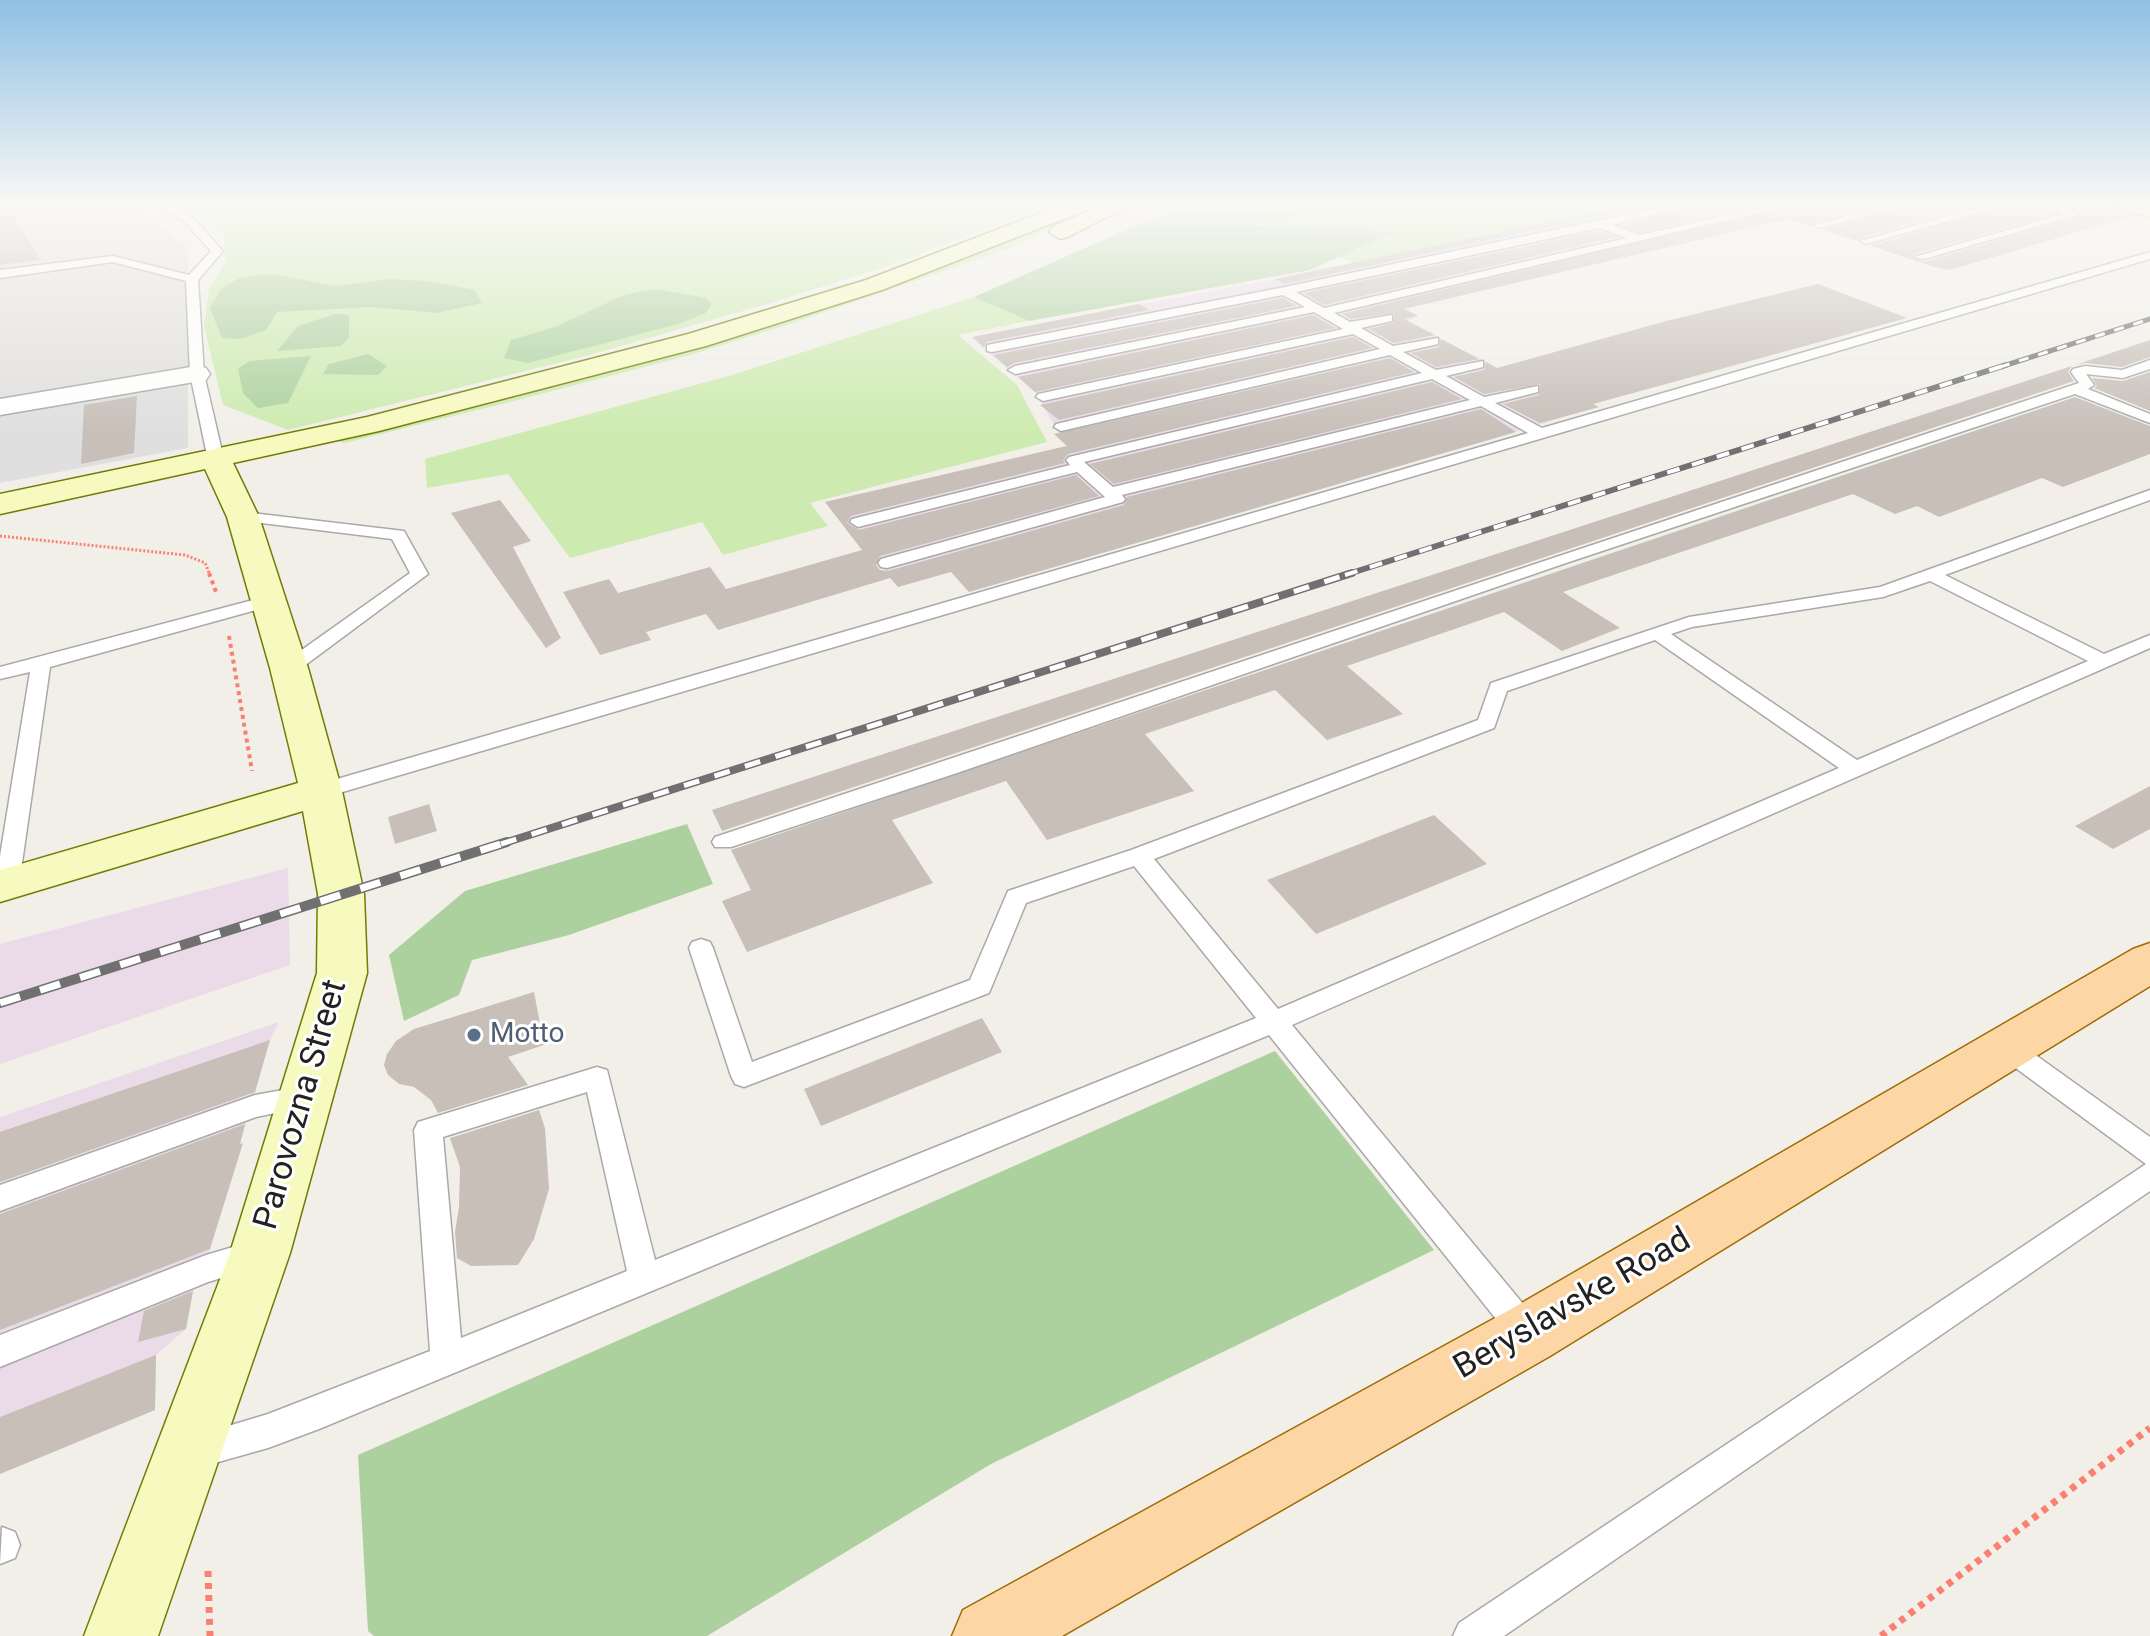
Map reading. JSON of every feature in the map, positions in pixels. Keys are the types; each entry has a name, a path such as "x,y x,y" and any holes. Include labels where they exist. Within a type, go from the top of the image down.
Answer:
{"main road":[{"name":"Beryslavske Road","path":"989,1636 1528,1334 2150,962"}],"street":[{"path":"221,468 369,425 697,340 889,280"},
{"path":"0,504 221,468 503,410 754,340 934,280"},
{"path":"0,407 197,374"},
{"name":"Parovozna Street","path":"121,1636 260,1253 342,973 341,894 321,791 289,668 243,517 221,468"},
{"path":"4,885 321,791"}],"lane":[{"path":"192,280 197,374 221,468"},
{"path":"992,348 1336,280"},
{"path":"1015,370 1453,280"},
{"path":"321,791 2063,280"},
{"path":"1285,291 1539,433"},
{"path":"1043,397 1388,318"},
{"path":"1061,427 1433,341"},
{"path":"887,563 1117,499 1074,460 1478,364"},
{"path":"723,842 962,764 1545,564 2087,385 2078,372 2123,374 2150,364"},
{"path":"1110,493 1533,389"},
{"path":"2075,389 2150,419"},
{"path":"858,522 1080,467"},
{"path":"701,948 744,1076 980,986 1016,897 1139,856 1487,724 1498,687 1689,622 1883,592 2150,495"},
{"path":"0,516 32,498"},
{"path":"243,517 398,535 419,574 289,668"},
{"path":"1931,575 2104,661"},
{"path":"0,673 268,601"},
{"path":"1657,633 1855,769"},
{"path":"189,1454 268,1431 1274,1022 2150,641"},
{"path":"4,885 41,664"},
{"path":"1139,856 1528,1334"},
{"path":"2007,1048 2150,1153"},
{"path":"447,1359 428,1130 597,1078 644,1278"},
{"path":"0,1198 255,1106 306,1096"},
{"path":"1472,1636 2150,1175"},
{"path":"0,1351 206,1269 260,1253"}],"path":[{"path":"1881,1636 2150,1428"},
{"path":"208,1571 210,1636"}],"shaded area":[{"path":"0,280 188,280 188,448 0,483"},
{"path":"1268,280 1523,280 1405,308 1418,316 1407,321 1530,385 1559,387 1599,407 969,592 951,572 885,572 878,559 825,502 1066,446 1035,392 970,337"},
{"path":"288,868 290,965 0,1064 0,944"},
{"path":"279,1022 270,1040 210,1249 193,1292 186,1329 156,1355 155,1410 0,1474 0,1117"}],"green space":[{"path":"214,280 842,280 586,356 288,430 223,405 204,326 209,289"},
{"path":"235,280 306,280 337,286 380,280 414,280 475,290 482,303 437,313 371,307 277,312 266,330 240,339 222,338 210,308 221,289"},
{"path":"901,280 917,280 687,356 344,443 336,440"},
{"path":"1012,280 1253,280 1029,321 974,297"},
{"path":"655,289 706,298 712,304 706,313 678,324 528,363 504,358 511,340 555,327 624,295"},
{"path":"974,297 1029,321 958,335 1017,385 1047,442 810,503 828,526 723,555 702,522 570,558 508,474 427,488 425,459 732,375"},
{"path":"335,314 349,315 349,337 341,346 277,351 298,326"},
{"path":"368,354 387,366 378,375 323,374 329,364"},
{"path":"311,356 288,403 258,408 243,393 238,369 249,361"},
{"path":"687,824 713,884 569,935 472,960 459,995 404,1021 389,955 465,891"},
{"path":"1275,1051 1434,1250 991,1464 707,1636 374,1636 368,1631 358,1455"}],"building":[{"path":"1277,280 1301,280 1284,284"},
{"path":"1364,280 1430,280 1324,305 1304,293"},
{"path":"1482,280 1526,280 1404,309 1418,316 1404,319 1435,335 1394,343 1369,329 1394,323 1394,313 1351,319 1342,314"},
{"path":"1818,284 1907,318 1593,404 1599,407 1540,423 1503,404 1539,395 1540,384 1484,394 1454,377 1484,370 1486,362 1497,368 1670,320"},
{"path":"1283,298 1296,306 1014,363 1007,367 993,355"},
{"path":"1139,304 1149,310 986,342 984,347 973,337"},
{"path":"1313,315 1335,328 1035,392 1018,377"},
{"path":"1353,337 1372,348 1059,420 1040,405"},
{"path":"1441,339 1479,359 1436,367 1411,353 1439,347"},
{"path":"2150,340 2150,357 2122,367 2085,363 2075,365"},
{"path":"1390,358 1414,372 1068,454 1063,460 1065,463 851,516 847,523 859,530 1076,475 1099,496 880,556 876,565 880,570 888,571 1124,505 1127,497 1481,409 1516,432 969,592 951,572 898,587 890,578 718,630 706,614 646,632 651,640 600,655 563,592 609,579 618,593 710,567 726,589 862,550 825,502 1067,446 1054,434"},
{"path":"2072,366 2068,372 2074,381 722,831 712,810"},
{"path":"2150,372 2150,411 2094,388 2097,386 2092,378 2123,381"},
{"path":"1432,382 1462,399 1114,484 1090,464"},
{"path":"137,396 134,453 81,464 84,405"},
{"path":"2075,397 2150,426 2150,454 2063,487 2042,478 1939,517 1917,506 1895,514 1853,494 1563,592 1620,628 1562,651 1504,612 1347,666 1403,714 1327,740 1275,690 1145,734 1194,791 1047,840 1006,781 892,820 933,883 747,952 722,901 751,890 731,850"},
{"path":"500,500 531,541 513,547 561,638 546,648 451,513"},
{"path":"2150,786 2150,829 2113,849 2075,826"},
{"path":"429,804 437,831 395,844 388,817"},
{"path":"1434,815 1487,864 1316,934 1267,880"},
{"name":"Motto","path":"534,992 544,1045 508,1057 528,1085 438,1113 431,1100 414,1087 399,1084 388,1075 384,1065 387,1054 396,1041 414,1029"},
{"path":"982,1018 1002,1052 821,1126 804,1089"},
{"path":"270,1040 255,1092 0,1182 0,1132"},
{"path":"539,1110 545,1128 549,1189 534,1239 518,1265 471,1266 457,1258 455,1232 460,1167 450,1138"},
{"path":"245,1124 240,1144 243,1143 210,1249 0,1330 0,1214"},
{"path":"193,1291 186,1329 138,1342 144,1311"},
{"path":"156,1355 155,1410 0,1474 0,1417"}],"railway":[{"path":"2000,367 2150,319"},
{"path":"1345,575 2006,365"},
{"path":"501,844 1352,573"},
{"path":"0,1003 507,842"}],"place":[{"name":"Motto","path":"474,1035"}]}
